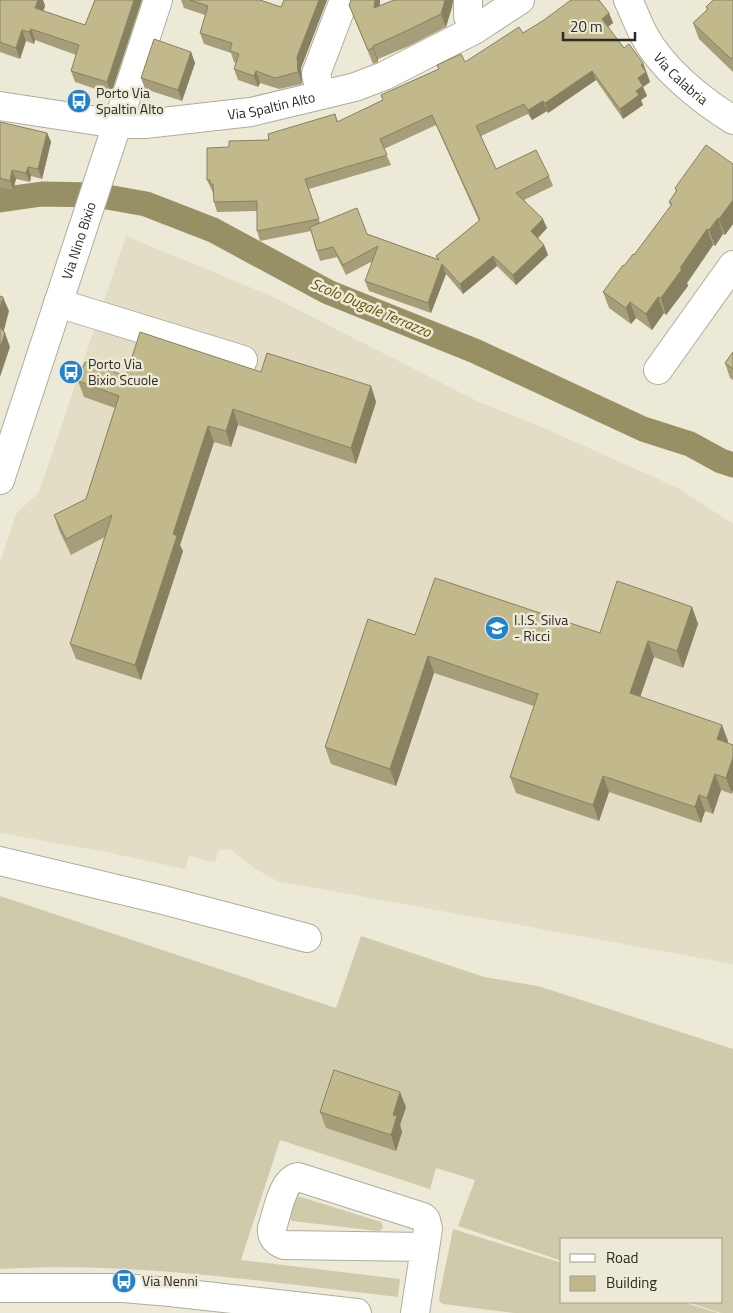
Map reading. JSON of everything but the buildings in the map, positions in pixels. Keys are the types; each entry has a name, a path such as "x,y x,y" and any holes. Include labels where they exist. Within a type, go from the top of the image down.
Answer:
{"street":[{"name":"Via Nino Bixio","path":"0,480 158,0"},
{"path":"321,95 316,74 344,0"},
{"path":"468,0 468,16 474,30"},
{"name":"Via Spaltin Alto","path":"0,106 117,124 144,124 251,112 355,87 384,76 474,30 520,0"},
{"name":"Via Calabria","path":"628,0 645,37 667,66 712,107 733,120"},
{"path":"658,370 733,265"},
{"path":"58,303 243,360"},
{"path":"0,861 164,900 307,938"},
{"path":"415,1313 428,1228 423,1216 298,1177 290,1180 285,1187 272,1228 276,1240 284,1245 425,1247"},
{"path":"0,1288 133,1289 357,1313"}],"shaded area":[{"path":"126,236 269,295 481,403 544,428 678,488 733,524 733,964 277,881 254,868 230,849 219,850 215,863 189,855 185,869 106,852 0,833 0,562 16,514 39,492"},
{"path":"0,896 336,1008 361,936 484,977 538,986 733,1049 733,1313 721,1313 690,1303 723,1303 723,1238 560,1238 560,1260 458,1226 475,1180 436,1168 430,1189 280,1140 241,1260 400,1279 398,1297 249,1279 150,1270 50,1267 0,1269"},
{"path":"301,1197 381,1222 383,1227 380,1231 377,1231 292,1221 289,1216 295,1198"},
{"path":"453,1229 560,1262 560,1303 686,1303 718,1313 514,1313 443,1304 439,1298"}],"waterway":[{"name":"Scolo Dugale Terrazzo","path":"0,200 42,194 96,195 146,204 213,230 328,292 475,351 643,429 690,444 721,461 733,465"}],"place":[{"name":"Porto Via Spaltin Alto","path":"79,101"},
{"name":"Porto Via Bixio Scuole","path":"71,372"},
{"name":"I.I.S. Silva - Ricci","path":"497,628"},
{"name":"Via Nenni","path":"124,1281"}]}
